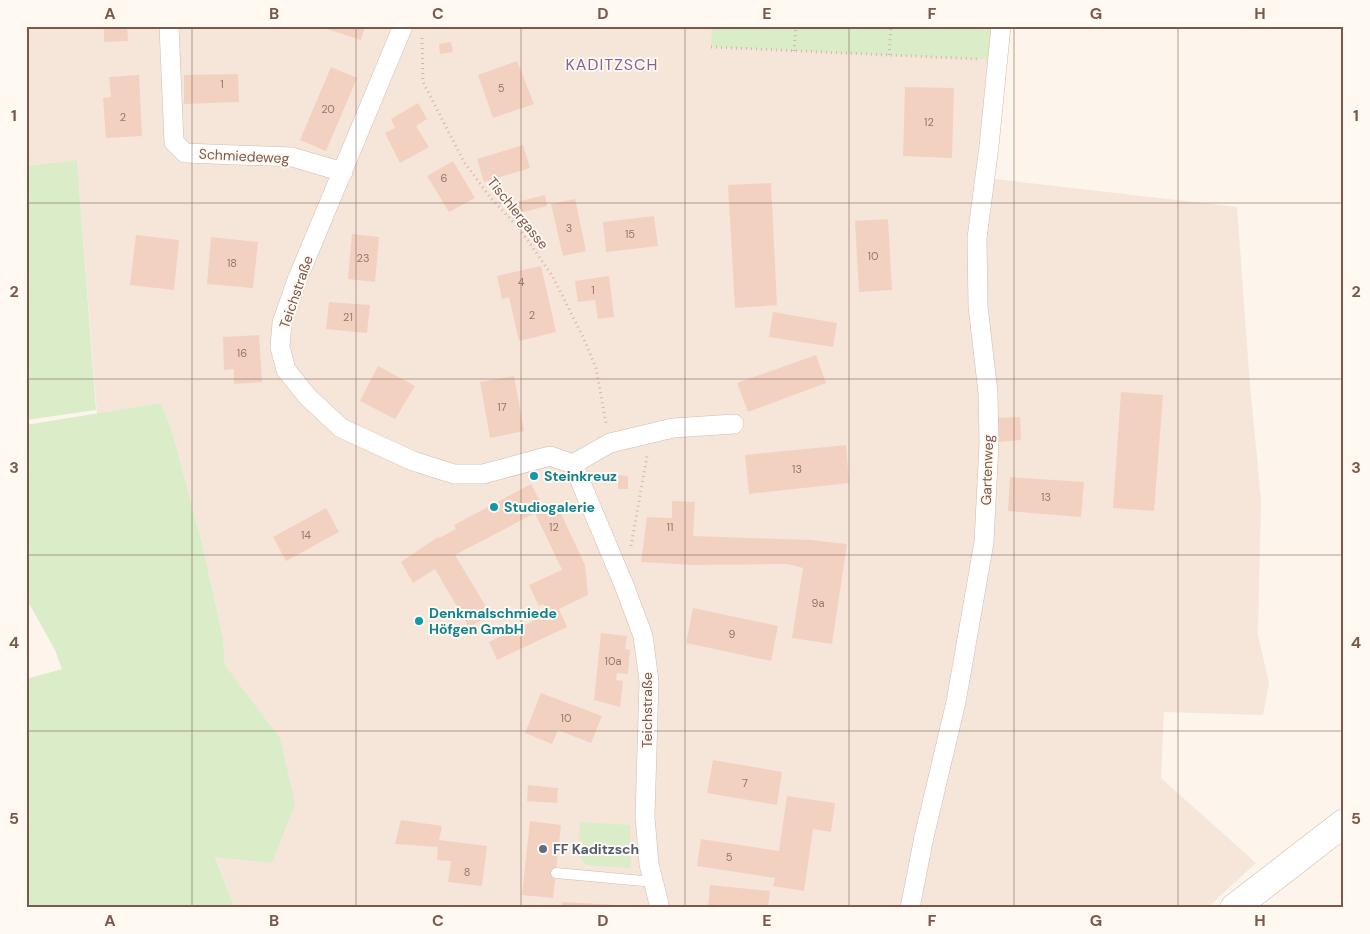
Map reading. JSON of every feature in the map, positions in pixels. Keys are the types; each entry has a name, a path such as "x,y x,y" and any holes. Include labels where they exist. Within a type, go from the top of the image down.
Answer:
{"street":[{"name":"Schmiedeweg","path":"169,26 174,142 185,153 292,157 343,172"},
{"name":"Teichstraße","path":"404,26 297,280 282,323 280,347 286,370 306,396 342,428 414,461 454,474 483,474 550,456 573,464 624,585 643,636 650,681 645,817 649,864 660,908"},
{"name":"Gartenweg","path":"910,908 924,837 956,702 984,542 989,443 988,393 978,306 977,238 1001,26"},
{"path":"573,464 610,443 673,428 734,424"},
{"path":"1234,908 1344,823"}],"lane":[{"path":"556,873 654,882"}],"path":[{"path":"794,51 796,26"},
{"path":"889,55 891,26"},
{"name":"Tischlergasse","path":"422,36 423,82 464,162 490,198 519,228 553,277 583,337 596,368 610,443"},
{"path":"711,47 998,60"},
{"path":"631,547 651,433"}],"shaded area":[{"path":"26,26 1001,26 985,178 1237,207 1250,386 1261,499 1258,635 1269,683 1263,715 1164,712 1161,778 1256,863 1207,908 235,908 215,856 280,738 225,665 223,638 201,539 171,428 161,403 97,414 77,160 26,166"}],"green space":[{"path":"712,26 1001,26 998,60 711,47"},
{"path":"77,160 96,410 26,420 26,166"},
{"path":"161,403 171,428 201,539 223,638 225,665 280,738 295,804 272,863 215,857 235,908 26,908 26,679 62,669 55,650 26,598 26,425"},
{"path":"580,822 630,825 631,868 586,865 578,854"}],"building":[{"path":"104,26 127,26 128,41 104,42"},
{"path":"318,26 365,26 361,40"},
{"path":"451,42 453,52 440,54 439,44"},
{"path":"517,61 534,104 493,118 478,75"},
{"path":"331,67 357,78 326,151 300,140"},
{"path":"238,74 239,102 184,104 184,75"},
{"path":"139,75 142,136 106,138 103,98 111,97 109,77"},
{"path":"905,87 954,88 952,158 903,156"},
{"path":"418,103 427,119 416,126 429,147 400,163 385,133 395,128 391,119"},
{"path":"523,145 530,168 484,182 477,159"},
{"path":"453,161 475,198 449,212 427,176"},
{"path":"771,183 777,305 735,308 728,185"},
{"path":"545,195 547,206 516,214 513,203"},
{"path":"575,199 586,251 563,256 551,204"},
{"path":"654,216 658,246 606,252 603,222"},
{"path":"888,219 892,290 859,292 855,221"},
{"path":"352,234 379,237 375,282 348,279"},
{"path":"136,235 179,240 174,290 130,285"},
{"path":"211,237 258,242 253,288 207,284"},
{"path":"541,266 556,332 519,341 509,297 502,299 497,276"},
{"path":"609,276 614,317 598,319 595,300 578,302 575,281"},
{"path":"329,302 370,305 367,333 326,329"},
{"path":"773,312 837,323 833,347 769,337"},
{"path":"259,335 262,382 234,384 234,369 224,370 223,337"},
{"path":"816,355 826,383 748,412 737,383"},
{"path":"378,366 415,386 395,419 360,401"},
{"path":"514,376 524,431 490,438 480,382"},
{"path":"1121,392 1163,395 1154,511 1113,508"},
{"path":"1020,417 1021,440 999,442 998,418"},
{"path":"846,445 849,483 749,494 745,455"},
{"path":"618,475 628,476 628,489 618,489"},
{"path":"1010,477 1084,482 1081,517 1008,511"},
{"path":"531,484 544,509 556,503 585,565 588,595 559,609 567,627 497,660 489,642 548,614 543,604 539,606 529,585 562,570 535,513 455,555 491,615 469,627 435,569 413,583 401,562 438,537 456,529 454,525"},
{"path":"672,501 695,502 693,536 811,540 847,544 832,644 792,638 803,568 787,564 692,565 641,562 647,517 672,518"},
{"path":"326,508 339,532 286,561 273,537"},
{"path":"693,608 778,626 771,661 686,643"},
{"path":"601,633 627,636 625,649 630,650 628,674 617,673 616,680 623,681 620,707 594,700"},
{"path":"541,693 602,716 591,743 558,730 552,744 525,733"},
{"path":"713,760 782,772 777,805 707,793"},
{"path":"528,785 558,788 557,803 527,801"},
{"path":"787,796 835,803 831,832 813,829 804,891 773,886 775,878 697,866 701,839 779,851"},
{"path":"401,820 442,826 439,840 487,846 482,886 448,882 451,861 437,860 438,847 395,844"},
{"name":"FF Kaditzsch","path":"530,821 561,825 553,898 522,895"},
{"path":"710,885 770,891 768,908 708,908"},
{"path":"562,902 617,905 617,908 561,908"}],"place":[{"name":"Steinkreuz","path":"534,476"},
{"name":"Studiogalerie","path":"494,507"},
{"name":"Denkmalschmiede Höfgen GmbH","path":"419,621"},
{"name":"FF Kaditzsch","path":"543,849"}],"district":[{"name":"KADITZSCH","path":"612,64"}]}
